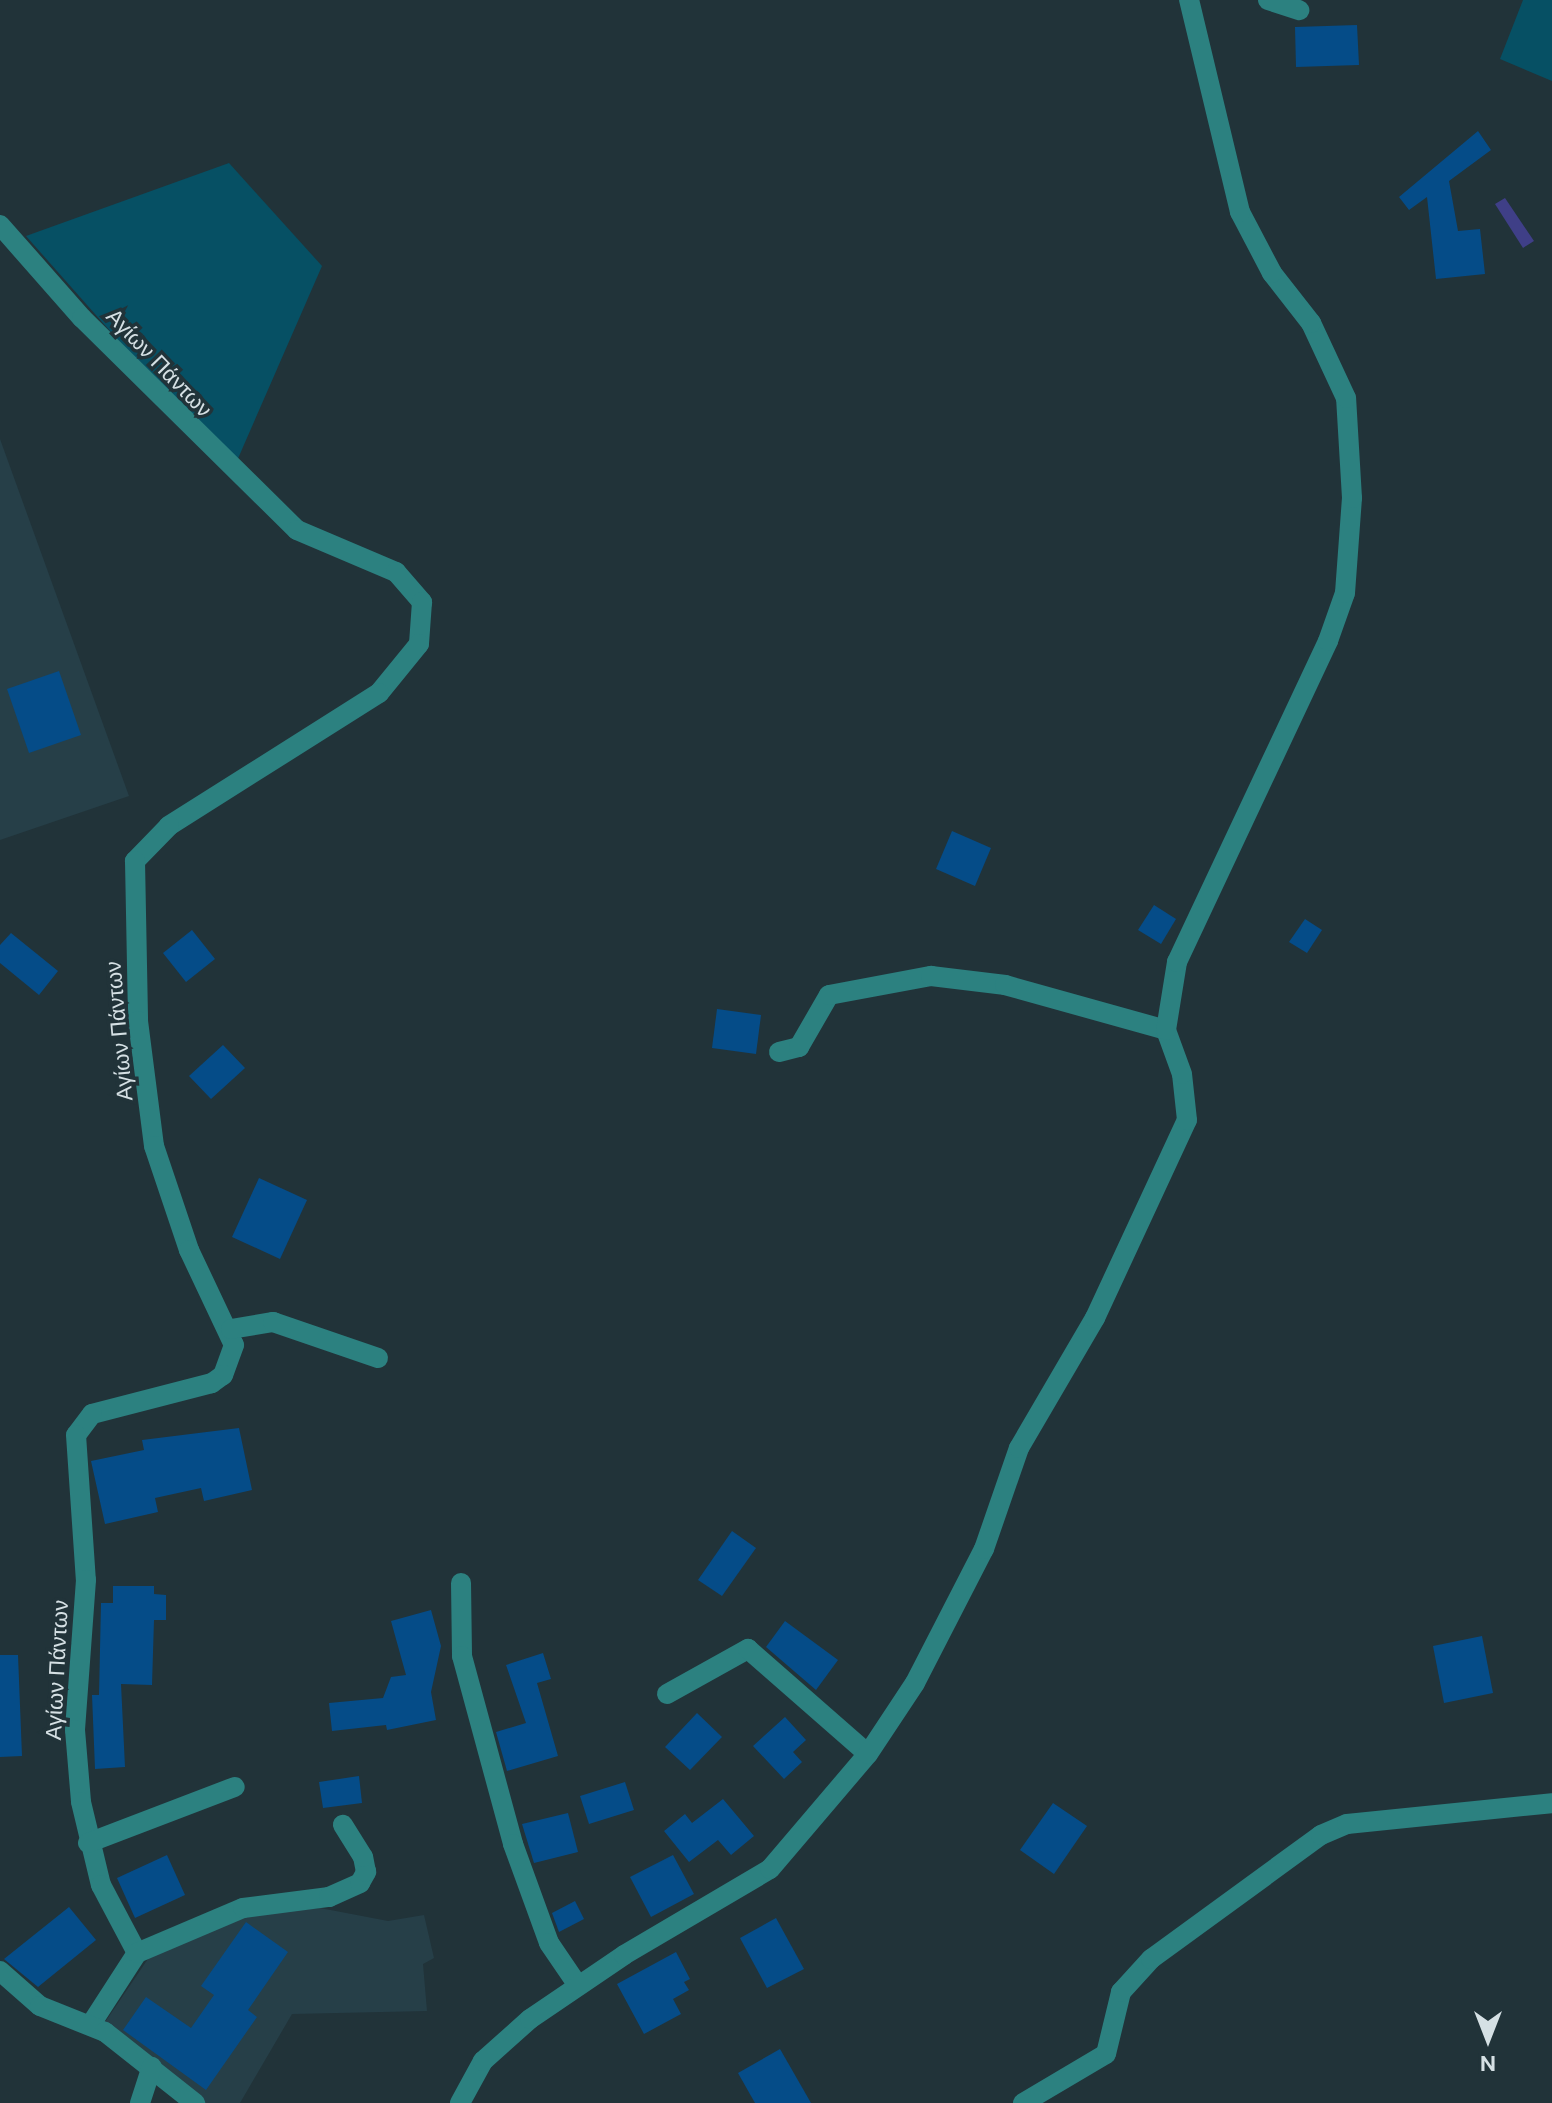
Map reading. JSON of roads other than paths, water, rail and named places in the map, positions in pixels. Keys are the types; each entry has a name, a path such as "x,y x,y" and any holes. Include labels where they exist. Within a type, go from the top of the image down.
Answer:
{"street":[{"path":"460,2103 495,2049 577,1984 770,1869 868,1754 915,1683 984,1549 1019,1448 1095,1318 1187,1120 1182,1074 1166,1030 1177,962 1290,729 1345,593 1352,498 1346,398 1311,323 1272,273 1240,212 1189,0"},
{"path":"1268,0 1299,10"},
{"name":"Αγίων Πάντων","path":"0,225 92,329 297,530 396,572 422,602 419,644 379,693 298,750 169,826 135,861 138,1021 154,1146 189,1250 231,1329 231,1361 212,1383 110,1409 79,1425 86,1580 75,1730 88,1843 137,1953"},
{"path":"779,1052 799,1047 829,995 931,976 1005,985 1166,1030"},
{"path":"231,1329 273,1322 378,1358"},
{"path":"461,1583 462,1656 519,1865 549,1943 577,1984"},
{"path":"667,1694 748,1649 868,1754"},
{"path":"88,1843 235,1787"},
{"path":"1023,2103 1106,2054 1121,1992 1140,1969 1321,1835 1347,1824 1552,1803"},
{"path":"91,2024 137,1953 243,1908 329,1897 360,1883 366,1872 363,1857 343,1825"},
{"path":"0,1971 40,2006 91,2024 152,2067 195,2103"},
{"path":"140,2103 152,2067"}]}
